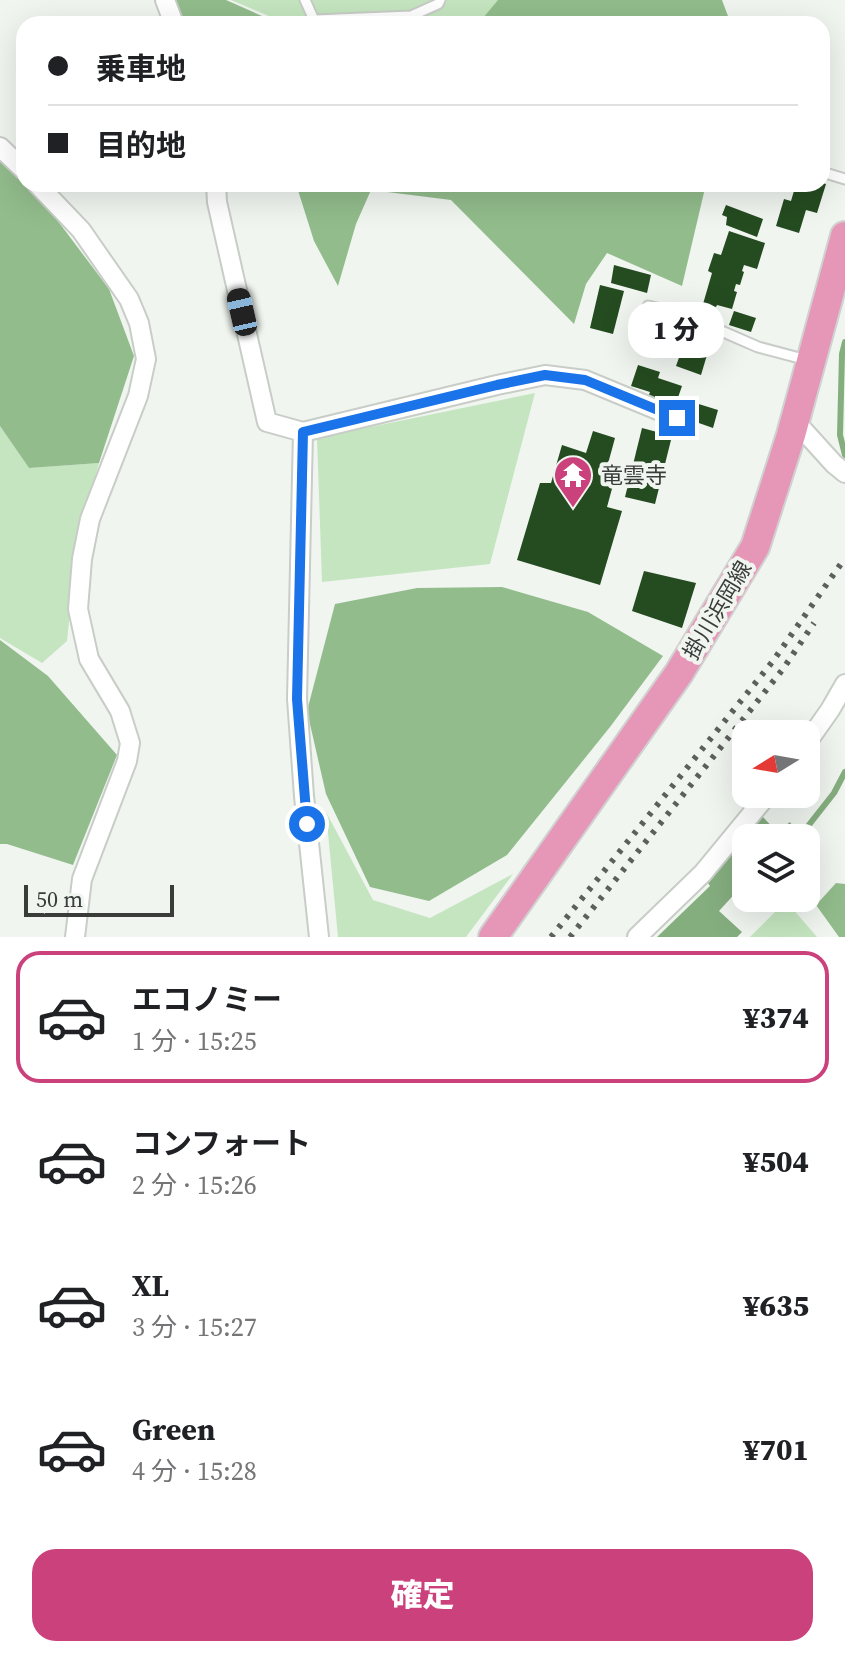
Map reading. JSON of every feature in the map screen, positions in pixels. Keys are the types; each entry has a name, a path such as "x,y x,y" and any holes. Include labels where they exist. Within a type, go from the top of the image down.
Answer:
{"main road":[{"name":"掛川浜岡線","path":"493,937 679,673 755,547 795,421 845,236"}],"street":[{"path":"0,147 16,162"},
{"path":"45,192 81,230 129,299 139,323 146,359 138,396 90,519 82,559 78,609 89,659 120,711 130,743 127,761 82,879 75,937"},
{"path":"216,192 267,422 303,432 545,375 585,380 677,418"},
{"path":"795,421 845,473"},
{"path":"303,432 297,699 319,937"},
{"path":"820,724 845,684"},
{"path":"637,937 703,873 756,808"}],"lane":[{"path":"420,16 440,0"},
{"path":"648,306 680,313 758,347 811,361"}],"shaded area":[{"path":"176,0 226,0 262,16 182,16"},
{"path":"231,0 503,0 490,16 269,16"},
{"path":"498,0 722,0 728,16 485,16"},
{"path":"0,162 16,170 16,192 36,192 109,289 134,356 99,463 29,468 0,426"},
{"path":"299,192 370,192 356,224 338,286 314,241"},
{"path":"387,192 704,192 682,286 607,253 586,284 574,324 451,200"},
{"path":"535,393 490,564 322,582 317,438"},
{"path":"0,426 29,468 99,463 77,542 67,641 42,663 0,638"},
{"path":"502,587 588,612 663,656 507,855 429,901 370,887 326,794 307,711 335,604 417,588"},
{"path":"0,640 48,676 117,755 73,865 0,844"},
{"path":"326,812 373,900 430,918 513,874 466,937 338,937"},
{"path":"760,814 769,824 752,824"},
{"path":"732,848 732,897 719,911 742,932 737,937 657,937 710,886 706,880"},
{"path":"836,883 845,884 845,937 839,937 820,911 820,901"},
{"path":"775,912 795,912 817,937 750,937"}],"building":[{"path":"794,192 824,192 817,213 806,210 799,233 776,226 784,199 791,201"},
{"path":"726,205 763,219 757,237 726,225 727,217 722,215"},
{"path":"729,231 765,243 757,269 744,265 740,285 736,284 734,291 737,292 732,309 703,304 714,253 721,255"},
{"path":"614,265 651,275 647,293 611,283"},
{"path":"600,285 624,291 613,334 590,328"},
{"path":"734,311 756,318 751,332 729,325"},
{"path":"690,327 713,335 701,375 676,366"},
{"path":"638,365 660,372 658,378 682,386 673,412 646,403 650,392 631,386"},
{"path":"689,401 718,410 713,428 696,422 698,417 685,413"},
{"path":"642,428 672,436 655,504 625,497"},
{"name":"竜雲寺","path":"593,431 615,438 606,471 616,474 607,507 622,511 600,585 517,560 540,483 551,483 562,445 586,453"},
{"path":"644,571 696,583 682,628 632,611"}],"waterway":[{"path":"845,342 840,435 845,455"},
{"path":"810,824 834,793 845,772"}],"railway":[{"path":"551,937 773,661 845,558"},
{"path":"570,937 783,669 814,623"}],"place":[{"name":"竜雲寺","path":"573,509"}],"route":[{"path":"307,824 297,699 303,432 545,375 585,380 677,418"}]}
